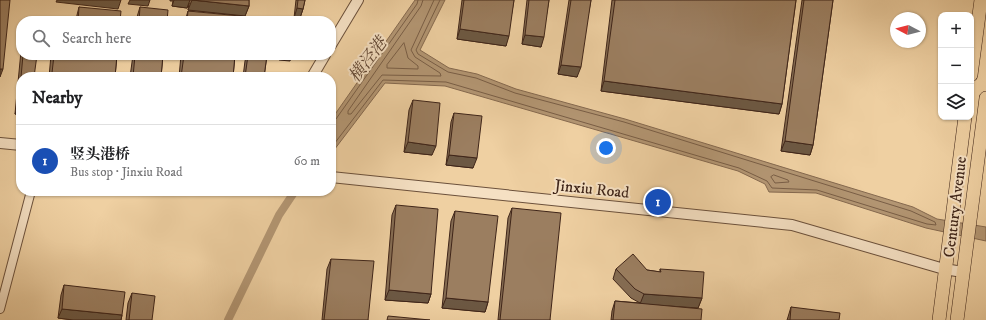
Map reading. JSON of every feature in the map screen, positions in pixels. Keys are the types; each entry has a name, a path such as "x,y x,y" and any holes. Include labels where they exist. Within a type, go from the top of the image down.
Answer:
{"main road":[{"path":"974,52 981,0"},
{"name":"Century Avenue","path":"957,320 986,98"},
{"name":"Century Avenue","path":"939,320 944,270 965,120"}],"street":[{"path":"336,37 358,0"},
{"path":"315,72 322,60"},
{"path":"0,143 16,145"},
{"name":"Jinxiu Road","path":"336,178 792,225 944,270 963,272"},
{"path":"0,309 30,196"}],"water":[{"path":"415,0 445,0 420,50 449,68 477,74 516,89 625,119 913,207 937,219 986,227 986,241 926,228 816,193 769,192 765,184 738,171 445,86 385,83 336,147 336,113"}],"building":[{"path":"0,0 10,0 3,69 0,69"},
{"path":"192,0 249,0 249,6"},
{"path":"298,0 305,0 303,9 297,8"},
{"path":"464,0 514,0 509,36 460,29"},
{"path":"529,0 549,0 544,37 525,35"},
{"path":"571,0 591,0 581,67 561,65"},
{"path":"615,0 796,0 782,104 604,81"},
{"path":"804,0 833,0 813,145 785,141"},
{"path":"79,7 121,11 120,16 78,16"},
{"path":"140,7 168,10 167,16 139,16"},
{"path":"188,11 240,16 188,16"},
{"path":"23,60 36,60 35,72 21,72"},
{"path":"53,60 117,60 115,72 52,72"},
{"path":"135,60 163,60 161,72 133,72"},
{"path":"183,60 235,60 233,72 182,72"},
{"path":"247,60 266,60 265,72 246,72"},
{"path":"413,100 440,103 436,146 408,142"},
{"path":"454,113 482,116 477,158 449,155"},
{"path":"396,205 438,209 431,294 389,290"},
{"path":"512,208 561,213 550,320 500,320"},
{"path":"455,211 498,216 488,302 446,298"},
{"path":"633,254 647,270 661,272 660,269 704,272 702,298 644,294 635,289 616,269"},
{"path":"331,259 374,261 368,320 324,320"},
{"path":"64,285 125,292 122,315 62,309"},
{"path":"132,293 155,296 152,320 129,320"},
{"path":"615,301 702,309 701,320 613,320"},
{"path":"791,307 840,313 839,320 790,320"},
{"path":"388,316 430,320 387,320"}],"waterway":[{"name":"横泾港","path":"228,320 279,215 292,196"}],"place":[{"name":"竖头港桥","path":"658,202"}]}
